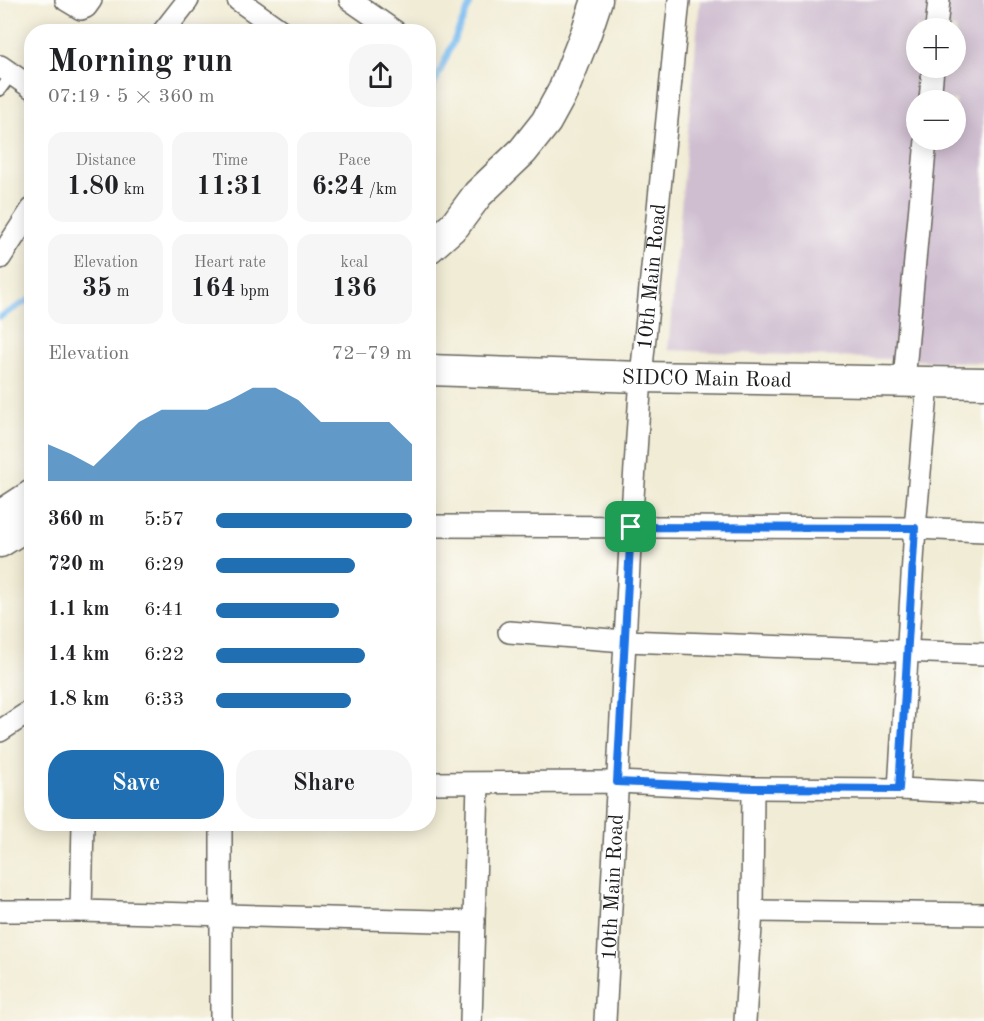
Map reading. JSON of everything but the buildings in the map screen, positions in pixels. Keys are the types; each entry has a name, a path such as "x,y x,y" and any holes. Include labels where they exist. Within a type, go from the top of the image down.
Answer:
{"main road":[{"path":"436,242 455,225 478,194 524,151 546,122 563,91 597,0"},
{"path":"436,217 452,206 478,194"},
{"name":"SIDCO Main Road","path":"436,370 641,377 984,383"},
{"path":"0,516 24,500"},
{"path":"0,542 24,527"}],"street":[{"path":"66,0 81,9 86,7 91,0"},
{"path":"169,24 188,0"},
{"path":"238,0 272,24"},
{"path":"350,0 384,24"},
{"name":"10th Main Road","path":"605,1021 624,641 641,377 679,0"},
{"path":"937,18 939,0"},
{"path":"4,76 24,85"},
{"path":"899,789 915,528 916,382 926,150"},
{"path":"0,258 24,221"},
{"path":"436,526 915,528 984,531"},
{"path":"509,632 624,641 984,654"},
{"path":"0,731 24,715"},
{"path":"436,783 617,782 753,788 899,789 984,793"},
{"path":"471,1021 478,784"},
{"path":"745,1021 752,910 753,788"},
{"path":"81,911 83,831"},
{"path":"221,831 221,1021"},
{"path":"752,910 984,914"},
{"path":"0,912 81,911 474,922"}],"shaded area":[{"path":"700,0 984,0 984,363 668,350"}],"waterway":[{"path":"436,80 472,0"},
{"path":"0,317 24,303"}],"route":[{"path":"631,527 915,528 899,789 753,788 617,782 631,527"}]}
